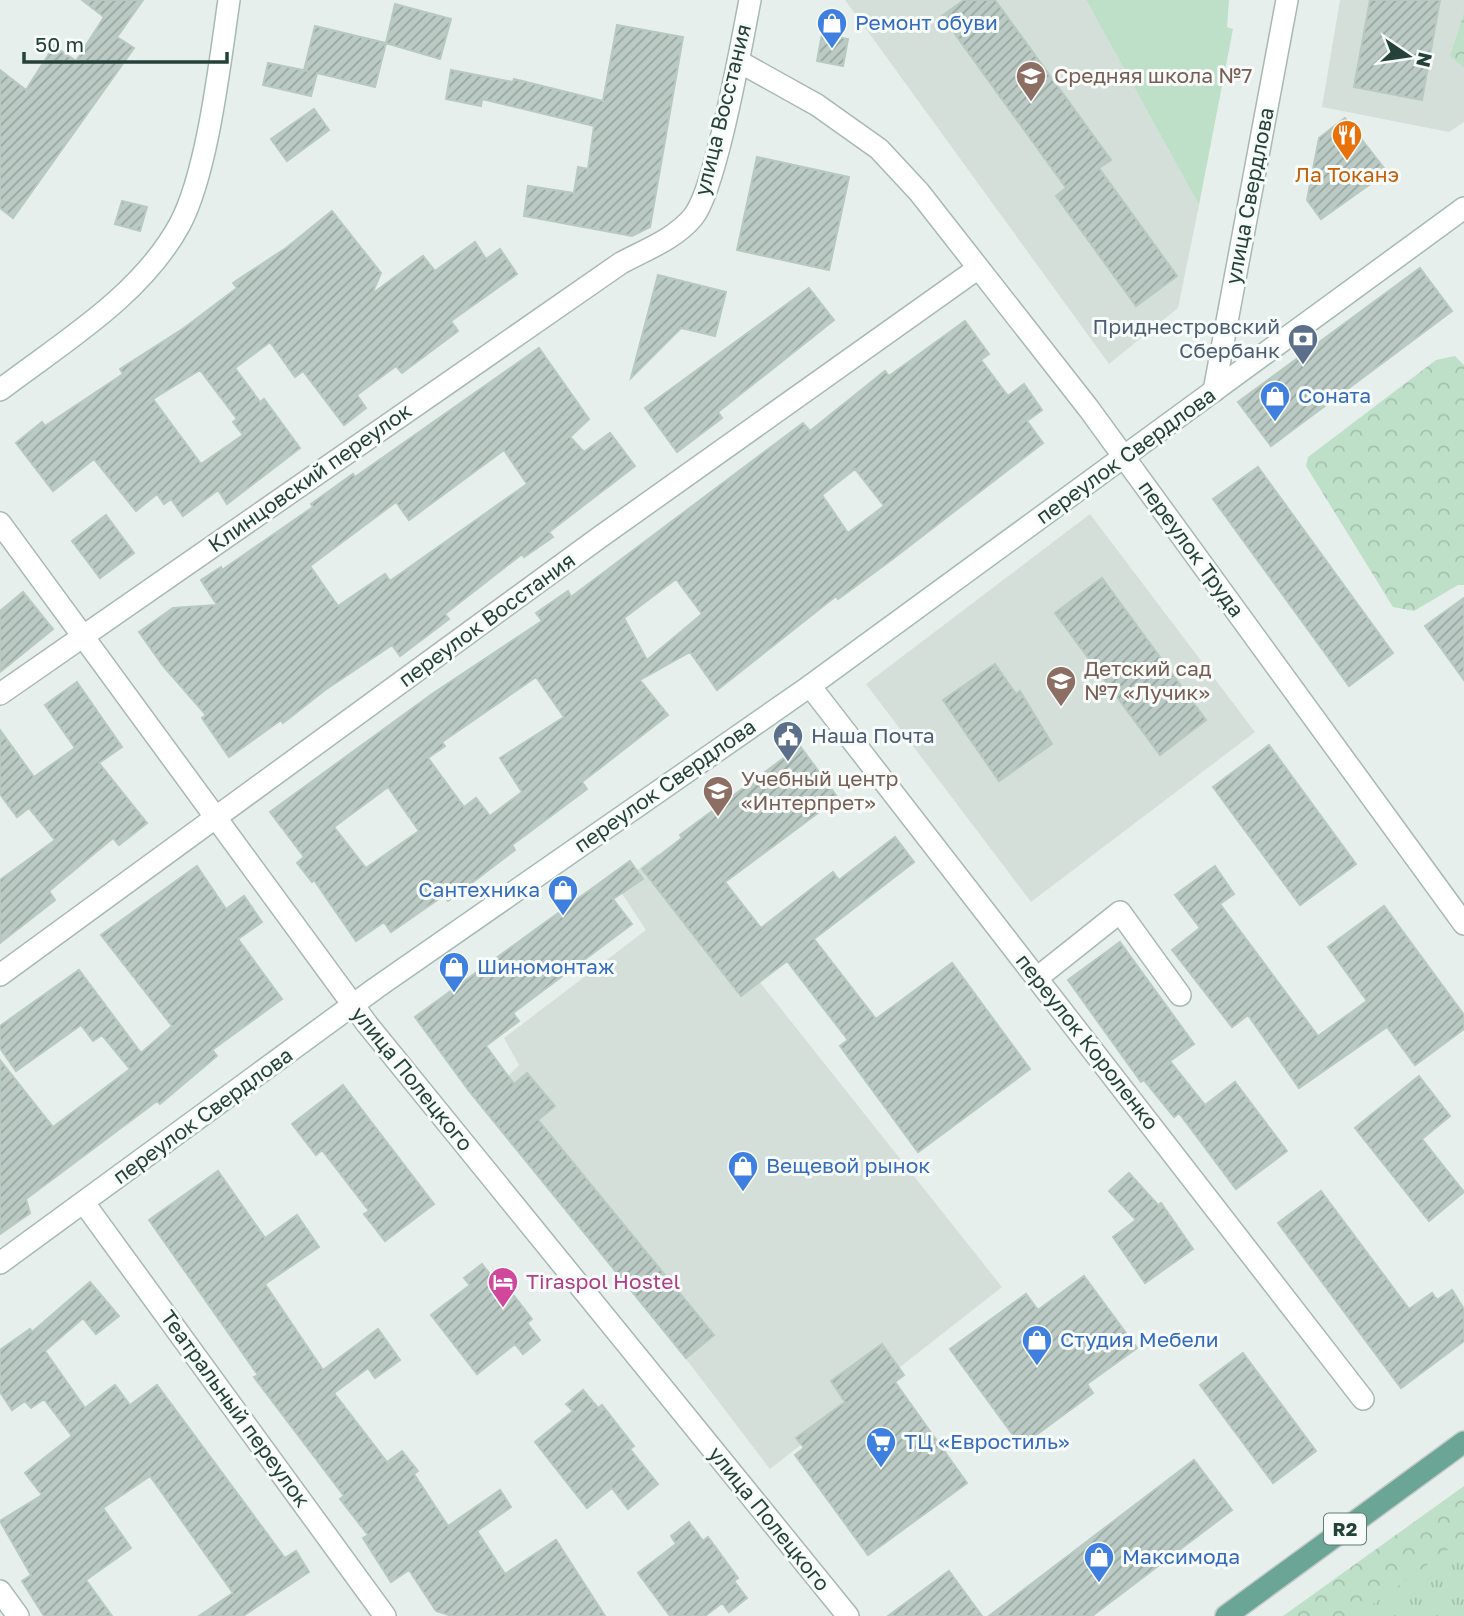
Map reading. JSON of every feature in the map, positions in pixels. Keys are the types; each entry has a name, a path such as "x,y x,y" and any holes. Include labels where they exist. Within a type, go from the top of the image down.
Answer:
{"main road":[{"name":"R2","path":"1226,1616 1464,1442"}],"street":[{"path":"0,390 107,309 148,267 180,224 197,177 229,0"},
{"name":"улица Восстания","path":"621,262 663,241 694,216 709,180 750,0"},
{"name":"улица Свердлова","path":"1214,391 1286,0"},
{"name":"переулок Труда","path":"738,61 817,105 879,149 919,192 1124,457 1464,924"},
{"name":"переулок Свердлова","path":"0,1263 352,1005 810,686 1464,208"},
{"name":"Клинцовский переулок","path":"0,694 621,262"},
{"name":"переулок Восстания","path":"0,975 611,529 977,269"},
{"name":"улица Полецкого","path":"0,523 352,1005 848,1616"},
{"name":"переулок Короленко","path":"810,686 1363,1399"},
{"path":"1037,978 1120,912 1181,995"},
{"name":"Театральный переулок","path":"84,1203 385,1616"},
{"path":"0,1591 18,1616"}],"shaded area":[{"name":"Средняя школа №7","path":"845,0 1086,0 1199,205 1178,308 1109,364"},
{"path":"1340,0 1464,0 1464,122 1449,132 1322,107"},
{"name":"Детский сад №7 «Лучик»","path":"1090,514 1255,732 1031,902 866,684"},
{"name":"Вещевой рынок","path":"658,854 1002,1287 770,1469 487,1098 519,1065 504,1038 646,930 617,886"}],"green space":[{"path":"1086,0 1229,0 1227,27 1233,29 1199,205"},
{"path":"1464,13 1464,68 1450,56"},
{"path":"1455,356 1464,365 1464,585 1458,585 1414,611 1393,607 1306,466 1308,457 1436,360"},
{"path":"1464,1486 1464,1616 1283,1616"},
{"path":"1464,1538 1464,1616 1357,1616"}],"building":[{"path":"82,0 143,0 117,37 134,48 13,218 0,208 0,70 26,90 54,46 76,61 104,17"},
{"path":"964,0 995,0 1111,160 1099,168 1177,276 1136,306 1056,196 1066,188 942,16"},
{"path":"1370,0 1440,0 1422,100 1354,87"},
{"path":"395,4 451,19 440,59 386,43"},
{"path":"617,25 683,37 650,227 632,236 524,216 528,186 574,193 578,167 588,169 594,126 482,99 481,106 446,99 451,70 513,82 514,79 603,101"},
{"path":"315,26 386,43 375,87 317,73 311,96 263,85 268,63 308,71 304,70"},
{"name":"Ремонт обуви","path":"822,34 848,39 843,66 817,61"},
{"path":"314,109 329,130 287,161 271,139"},
{"name":"Ла Токанэ","path":"1345,118 1387,172 1321,219 1307,200 1319,138"},
{"path":"757,157 849,177 829,270 737,250"},
{"path":"122,201 147,207 140,231 115,224"},
{"path":"332,211 381,273 372,294 423,256 435,271 475,242 486,259 500,249 517,274 451,321 458,331 402,373 396,366 357,395 366,408 344,425 303,371 295,377 270,342 235,368 260,402 264,399 300,448 227,504 218,490 183,516 171,499 164,504 157,494 136,511 94,459 53,491 16,443 42,422 45,426 123,374 120,369 184,328 237,288 233,283 286,248","holes":["200,370 237,419 233,422 243,435 201,464 153,399"]},
{"path":"1420,268 1452,311 1271,446 1238,402"},
{"path":"658,275 726,292 715,336 681,328 631,378"},
{"path":"809,288 834,320 718,412 722,418 677,452 645,408"},
{"path":"965,321 989,354 981,360 1008,396 1024,384 1042,410 1027,421 1043,443 890,561 838,599 836,596 717,690 690,652 640,680 668,715 582,782 587,789 512,845 515,850 448,901 443,896 391,932 384,922 356,941 314,880 312,882 297,863 304,857 270,812 432,694 542,621 536,613 568,591 571,597 803,423 810,431 885,371 889,376","holes":["855,469 884,506 848,533 822,495","676,579 702,614 647,660 624,618","536,677 564,717 500,758 522,792 490,816 476,798 464,807 428,758 445,746 442,742","388,787 419,831 366,868 334,827"]},
{"path":"539,348 589,419 570,437 584,452 610,433 635,466 549,532 553,537 524,557 522,554 445,614 449,619 400,656 392,645 325,690 283,723 281,720 229,757 202,718 206,715 163,666 139,632 173,608 217,605 201,580 221,567 222,570 313,507 311,504 353,474 355,477","holes":["504,450 527,484 390,581 385,574 338,606 310,566 396,502 409,520"]},
{"path":"1258,467 1393,653 1349,686 1213,499"},
{"path":"106,515 134,553 100,578 72,541"},
{"path":"1102,578 1206,720 1160,755 1055,613"},
{"path":"23,592 53,629 0,672 0,611"},
{"path":"1464,598 1464,680 1425,626"},
{"path":"995,664 1016,694 1020,691 1052,744 999,781 943,700"},
{"path":"77,682 122,747 99,763 147,823 119,845 113,838 49,891 55,900 0,943 0,880 55,840 29,808 17,817 0,794 0,730 34,777 75,748 45,705"},
{"path":"1269,745 1356,864 1300,905 1213,787"},
{"path":"800,746 838,798 725,882 761,928 833,872 839,880 895,837 914,862 814,939 876,1019 952,963 1030,1069 918,1152 840,1046 848,1040 787,961 741,996 642,869 682,838 680,835"},
{"path":"630,861 643,879 613,899 632,924 513,1013 519,1021 486,1046 514,1084 527,1073 555,1106 538,1120 714,1335 686,1358 469,1091 415,1017"},
{"path":"197,866 226,909 244,896 262,922 238,939 282,999 212,1050 217,1056 160,1104 157,1101 26,1199 30,1213 0,1234 0,1060 53,1127 130,1069 102,1035 93,1041 81,1025 16,1071 0,1048 0,1026 79,970 141,1053 172,1026 101,935"},
{"path":"1215,866 1234,894 1220,904 1318,1036 1367,1001 1328,947 1384,906 1464,1015 1464,1029 1415,1065 1387,1027 1299,1088 1248,1015 1232,1027 1172,950 1200,928 1175,895"},
{"path":"1120,942 1194,1044 1170,1061 1205,1105 1235,1082 1287,1151 1236,1189 1179,1113 1174,1117 1144,1080 1141,1082 1068,980"},
{"path":"1419,1076 1450,1116 1422,1139 1464,1192 1429,1221 1355,1128"},
{"path":"343,1085 434,1204 385,1241 364,1214 369,1211 322,1150 316,1155 292,1124"},
{"path":"218,1171 265,1238 297,1215 319,1247 265,1284 323,1370 378,1329 400,1360 375,1378 368,1368 334,1393 387,1462 402,1451 418,1471 414,1474 448,1526 500,1490 511,1507 477,1531 505,1574 556,1540 605,1616 452,1616 436,1611 409,1570 391,1582 363,1538 368,1535 340,1499 344,1496 254,1377 258,1375 149,1220"},
{"path":"1129,1173 1158,1205 1161,1203 1193,1249 1145,1283 1113,1237 1136,1220 1109,1191"},
{"path":"1321,1191 1409,1309 1432,1293 1437,1300 1452,1290 1464,1309 1464,1341 1401,1388 1278,1223"},
{"path":"482,1264 496,1282 501,1279 532,1319 527,1323 540,1340 523,1354 515,1344 477,1374 431,1315 470,1285 464,1278"},
{"name":"Студия Мебели","path":"1084,1276 1137,1348 1087,1384 1093,1393 1021,1446 950,1349 1026,1294 1038,1310"},
{"path":"90,1282 119,1316 96,1334 83,1318 45,1351 85,1408 115,1385 130,1405 157,1385 285,1558 296,1551 309,1572 243,1616 199,1616 233,1593 150,1476 103,1508 131,1548 86,1580 112,1616 44,1616 22,1581 31,1575 0,1521 42,1495 25,1473 72,1436 44,1399 31,1408 25,1401 12,1410 0,1392 0,1350 30,1329 32,1332"},
{"name":"ТЦ «Евростиль»","path":"882,1344 904,1375 895,1382 967,1483 868,1555 795,1455 804,1448 796,1438 845,1402 831,1381"},
{"path":"1243,1353 1316,1451 1273,1483 1200,1385"},
{"path":"583,1390 598,1408 602,1405 634,1446 630,1449 658,1484 628,1509 612,1488 587,1508 535,1442 573,1411 566,1404"},
{"path":"1194,1460 1232,1510 1092,1616 989,1616"},
{"path":"689,1522 703,1541 708,1537 738,1578 734,1581 747,1598 729,1612 722,1603 705,1616 670,1616 638,1573 676,1544 671,1536"},
{"path":"949,1571 982,1616 888,1616"}],"place":[{"name":"Ремонт обуви","path":"832,50"},
{"name":"Средняя школа №7","path":"1031,103"},
{"name":"Ла Токанэ","path":"1347,162"},
{"name":"Приднестровский Сбербанк","path":"1303,366"},
{"name":"Соната","path":"1275,423"},
{"name":"Детский сад №7 «Лучик»","path":"1061,708"},
{"name":"Наша Почта","path":"788,763"},
{"name":"Учебный центр «Интерпрет»","path":"718,818"},
{"name":"Сантехника","path":"563,917"},
{"name":"Шиномонтаж","path":"454,994"},
{"name":"Вещевой рынок","path":"743,1193"},
{"name":"Tiraspol Hostel","path":"503,1309"},
{"name":"Студия Мебели","path":"1037,1367"},
{"name":"ТЦ «Евростиль»","path":"881,1469"},
{"name":"Максимода","path":"1099,1584"}]}
